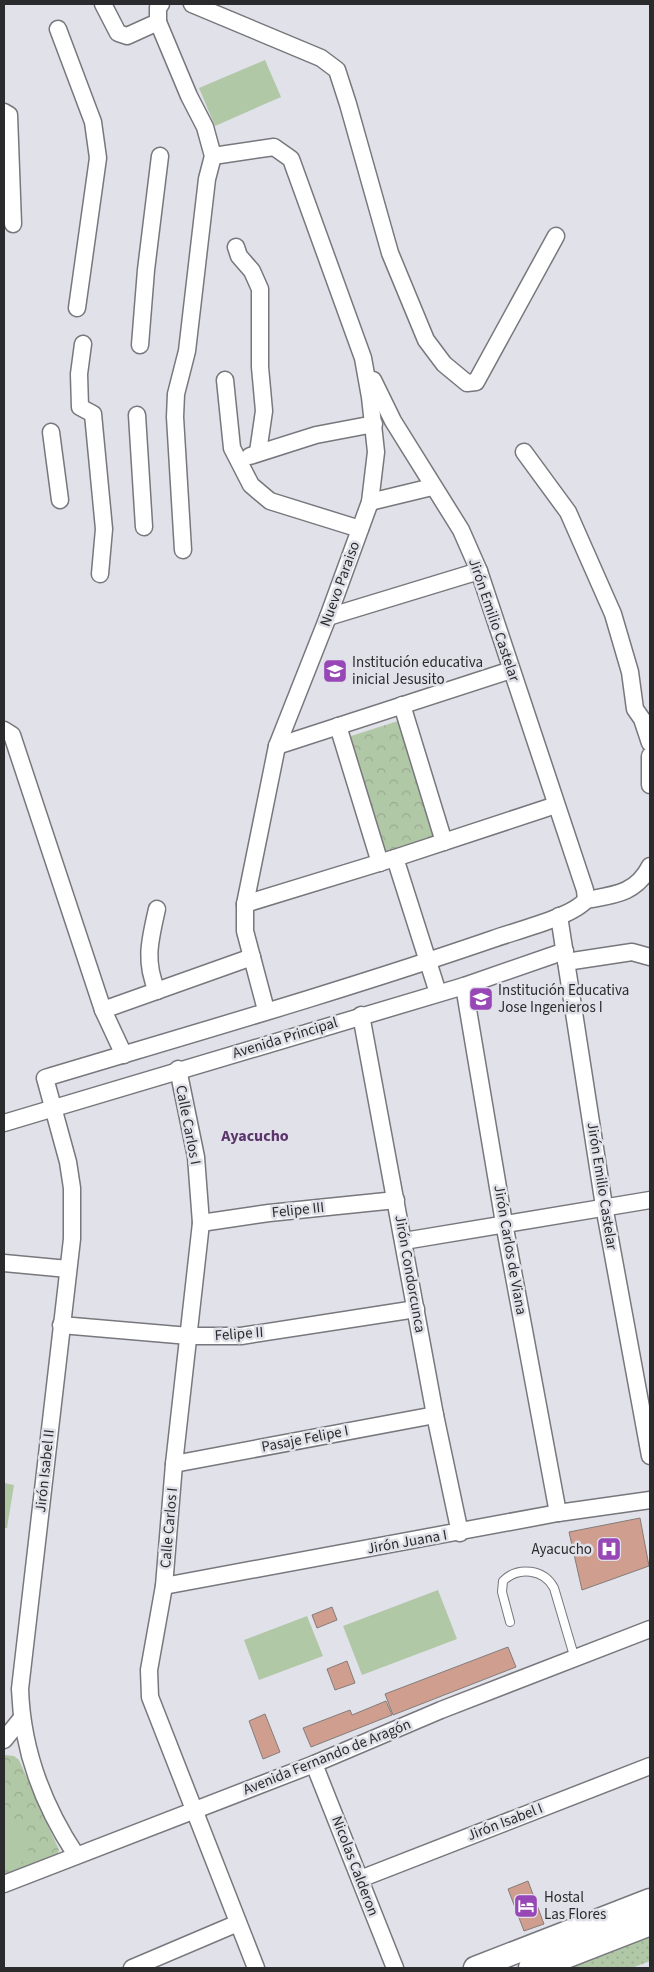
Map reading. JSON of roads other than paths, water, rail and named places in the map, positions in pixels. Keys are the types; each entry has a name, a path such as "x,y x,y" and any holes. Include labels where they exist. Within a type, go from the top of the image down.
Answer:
{"main road":[{"path":"532,1968 650,1922"}],"street":[{"path":"103,4 110,22 118,33 127,36 158,22"},
{"path":"161,4 158,7 158,22 189,96 205,127 213,156 208,179 187,351 176,394 175,416 183,550"},
{"path":"192,4 322,58 336,70 348,104 390,253 422,331 426,340 444,364 467,383 476,382 556,236"},
{"path":"58,29 93,122 98,158 77,308"},
{"path":"4,112 9,115 13,224"},
{"name":"Nuevo Paraiso","path":"213,156 274,147 291,159 362,358 374,424 376,452 370,502 328,617 277,746 245,904 245,931 266,1010"},
{"path":"140,345 146,270 160,156"},
{"path":"236,247 239,256 252,271 260,288 260,367 264,411 258,452"},
{"path":"83,344 79,374 80,407 93,414 104,529 100,574"},
{"name":"Jirón Emilio Castelar","path":"362,358 393,421 432,487 461,530 480,571 511,670 585,890 586,900"},
{"path":"225,380 232,448 251,485 270,501 360,529"},
{"path":"137,415 144,527"},
{"path":"239,464 258,452 316,434 374,424"},
{"path":"51,432 60,500"},
{"path":"524,452 568,512 613,614 630,672 634,709 642,719 650,743"},
{"path":"370,502 432,487"},
{"path":"328,617 480,571"},
{"path":"277,746 511,670"},
{"path":"402,705 444,842"},
{"path":"338,726 388,861 428,961 438,993"},
{"path":"4,730 12,735 103,1010 124,1054 428,961 559,916 580,907 586,900 625,893 647,873 650,866"},
{"path":"650,756 650,785"},
{"path":"245,904 388,861 556,805"},
{"path":"157,909 148,952 150,976 157,991"},
{"name":"Jirón Emilio Castelar","path":"559,916 604,1206 650,1456"},
{"name":"Avenida Principal","path":"4,1123 178,1069 565,957 632,952 650,956"},
{"path":"103,1010 252,957"},
{"name":"Jirón Carlos de Viana","path":"464,986 504,1223 558,1514"},
{"name":"Jirón Condorcunca","path":"361,1015 435,1414 460,1533"},
{"name":"Jirón Isabel II","path":"76,1855 64,1836 39,1782 21,1719 20,1689 72,1238 72,1188 68,1162 45,1078 124,1054"},
{"name":"Calle Carlos I","path":"178,1069 196,1157 200,1223 174,1464 164,1586 149,1670 150,1696 193,1811 256,1968"},
{"name":"Felipe III","path":"200,1223 269,1213 396,1200"},
{"path":"404,1241 604,1206 650,1200"},
{"path":"4,1263 68,1269"},
{"name":"Felipe II","path":"61,1325 188,1336 241,1336 416,1309"},
{"name":"Pasaje Felipe I","path":"174,1464 435,1414"},
{"name":"Jirón Juana I","path":"164,1586 558,1514 650,1500"},
{"name":"Avenida Fernando de Aragón","path":"4,1884 314,1764 441,1710 650,1629"},
{"path":"4,1740 21,1719"},
{"name":"Nicolas Calderon","path":"314,1764 395,1968"},
{"name":"Jirón Isabel I","path":"360,1879 650,1766"},
{"path":"476,1968 650,1900"},
{"path":"132,1968 238,1923"}],"lane":[{"path":"510,1622 502,1592 503,1581 511,1575 529,1572 538,1573 551,1582 554,1588 575,1659"}],"place":[{"name":"Institución educativa inicial Jesusito","path":"335,671"},
{"name":"Institución Educativa Jose Ingenieros I","path":"481,999"},
{"name":"Ayacucho","path":"609,1549"},
{"name":"Hostal Las Flores","path":"526,1906"}],"district":[{"name":"Ayacucho","path":"255,1136"}]}
